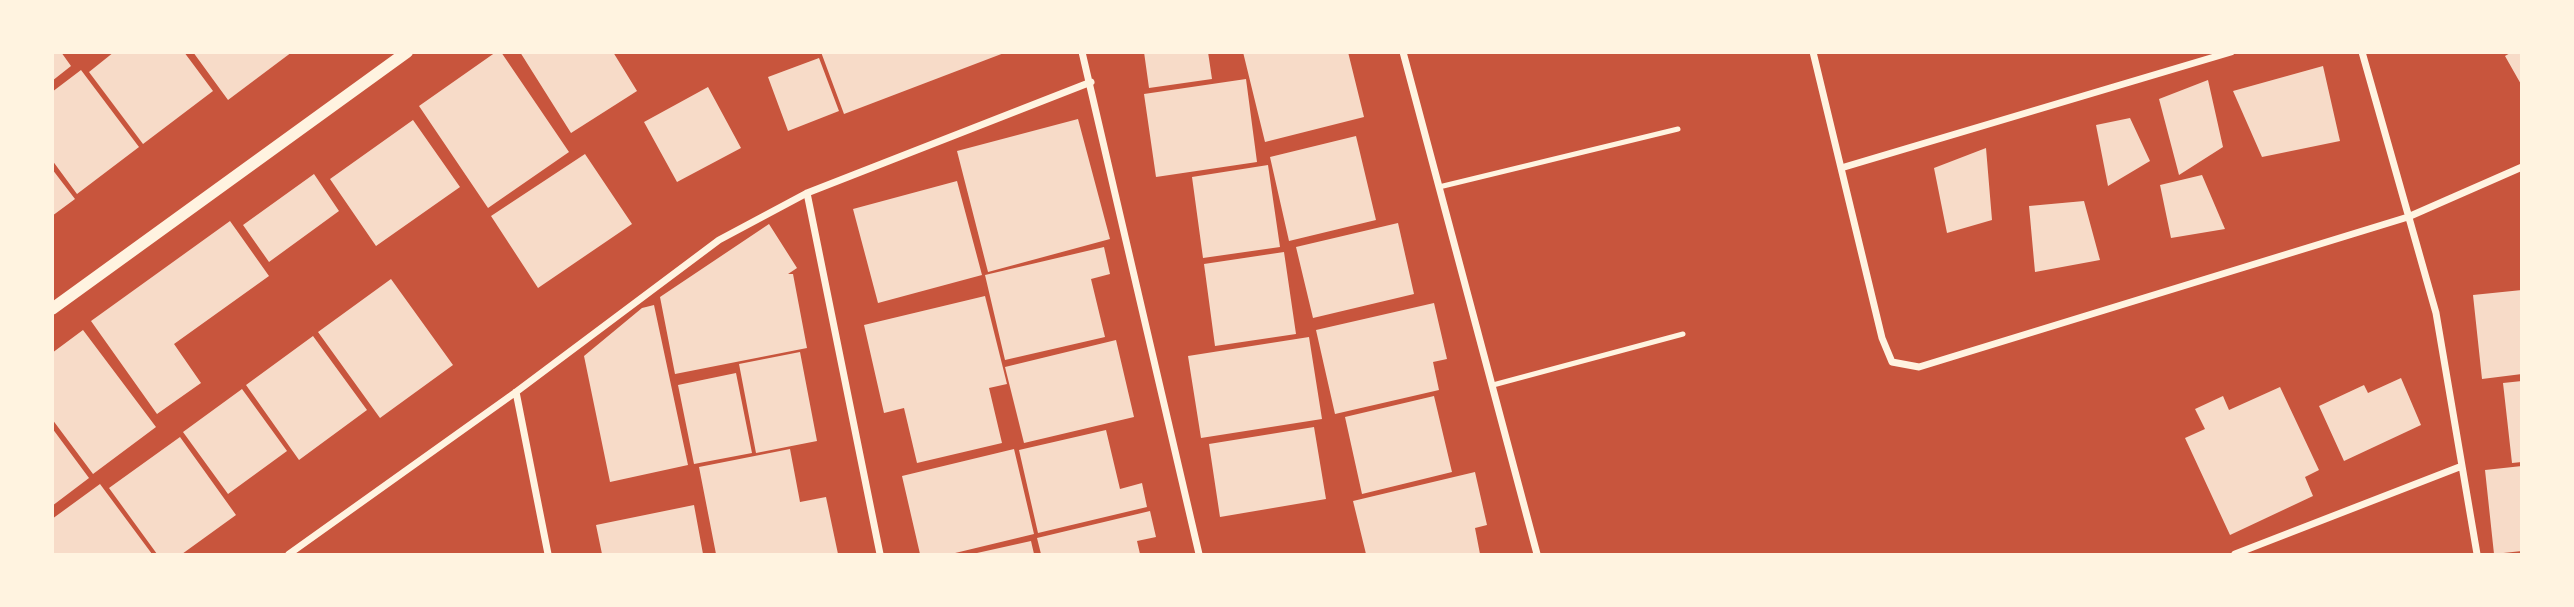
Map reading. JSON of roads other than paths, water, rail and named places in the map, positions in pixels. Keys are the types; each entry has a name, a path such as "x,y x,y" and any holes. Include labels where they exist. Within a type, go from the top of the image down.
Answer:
{"street":[{"path":"52,309 407,52"},
{"path":"1083,52 1199,555"},
{"path":"1403,52 1537,555"},
{"path":"1814,52 1882,338 1892,362 1919,367 2408,217 2522,167"},
{"path":"1841,168 2231,52"},
{"path":"2362,52 2436,313 2477,555"},
{"path":"289,555 516,392 719,240 807,193 1091,82"},
{"path":"807,193 880,555"},
{"path":"516,392 548,555"},
{"path":"2235,555 2462,466"}],"lane":[{"path":"1439,187 1678,129"},
{"path":"1493,385 1683,334"}]}
